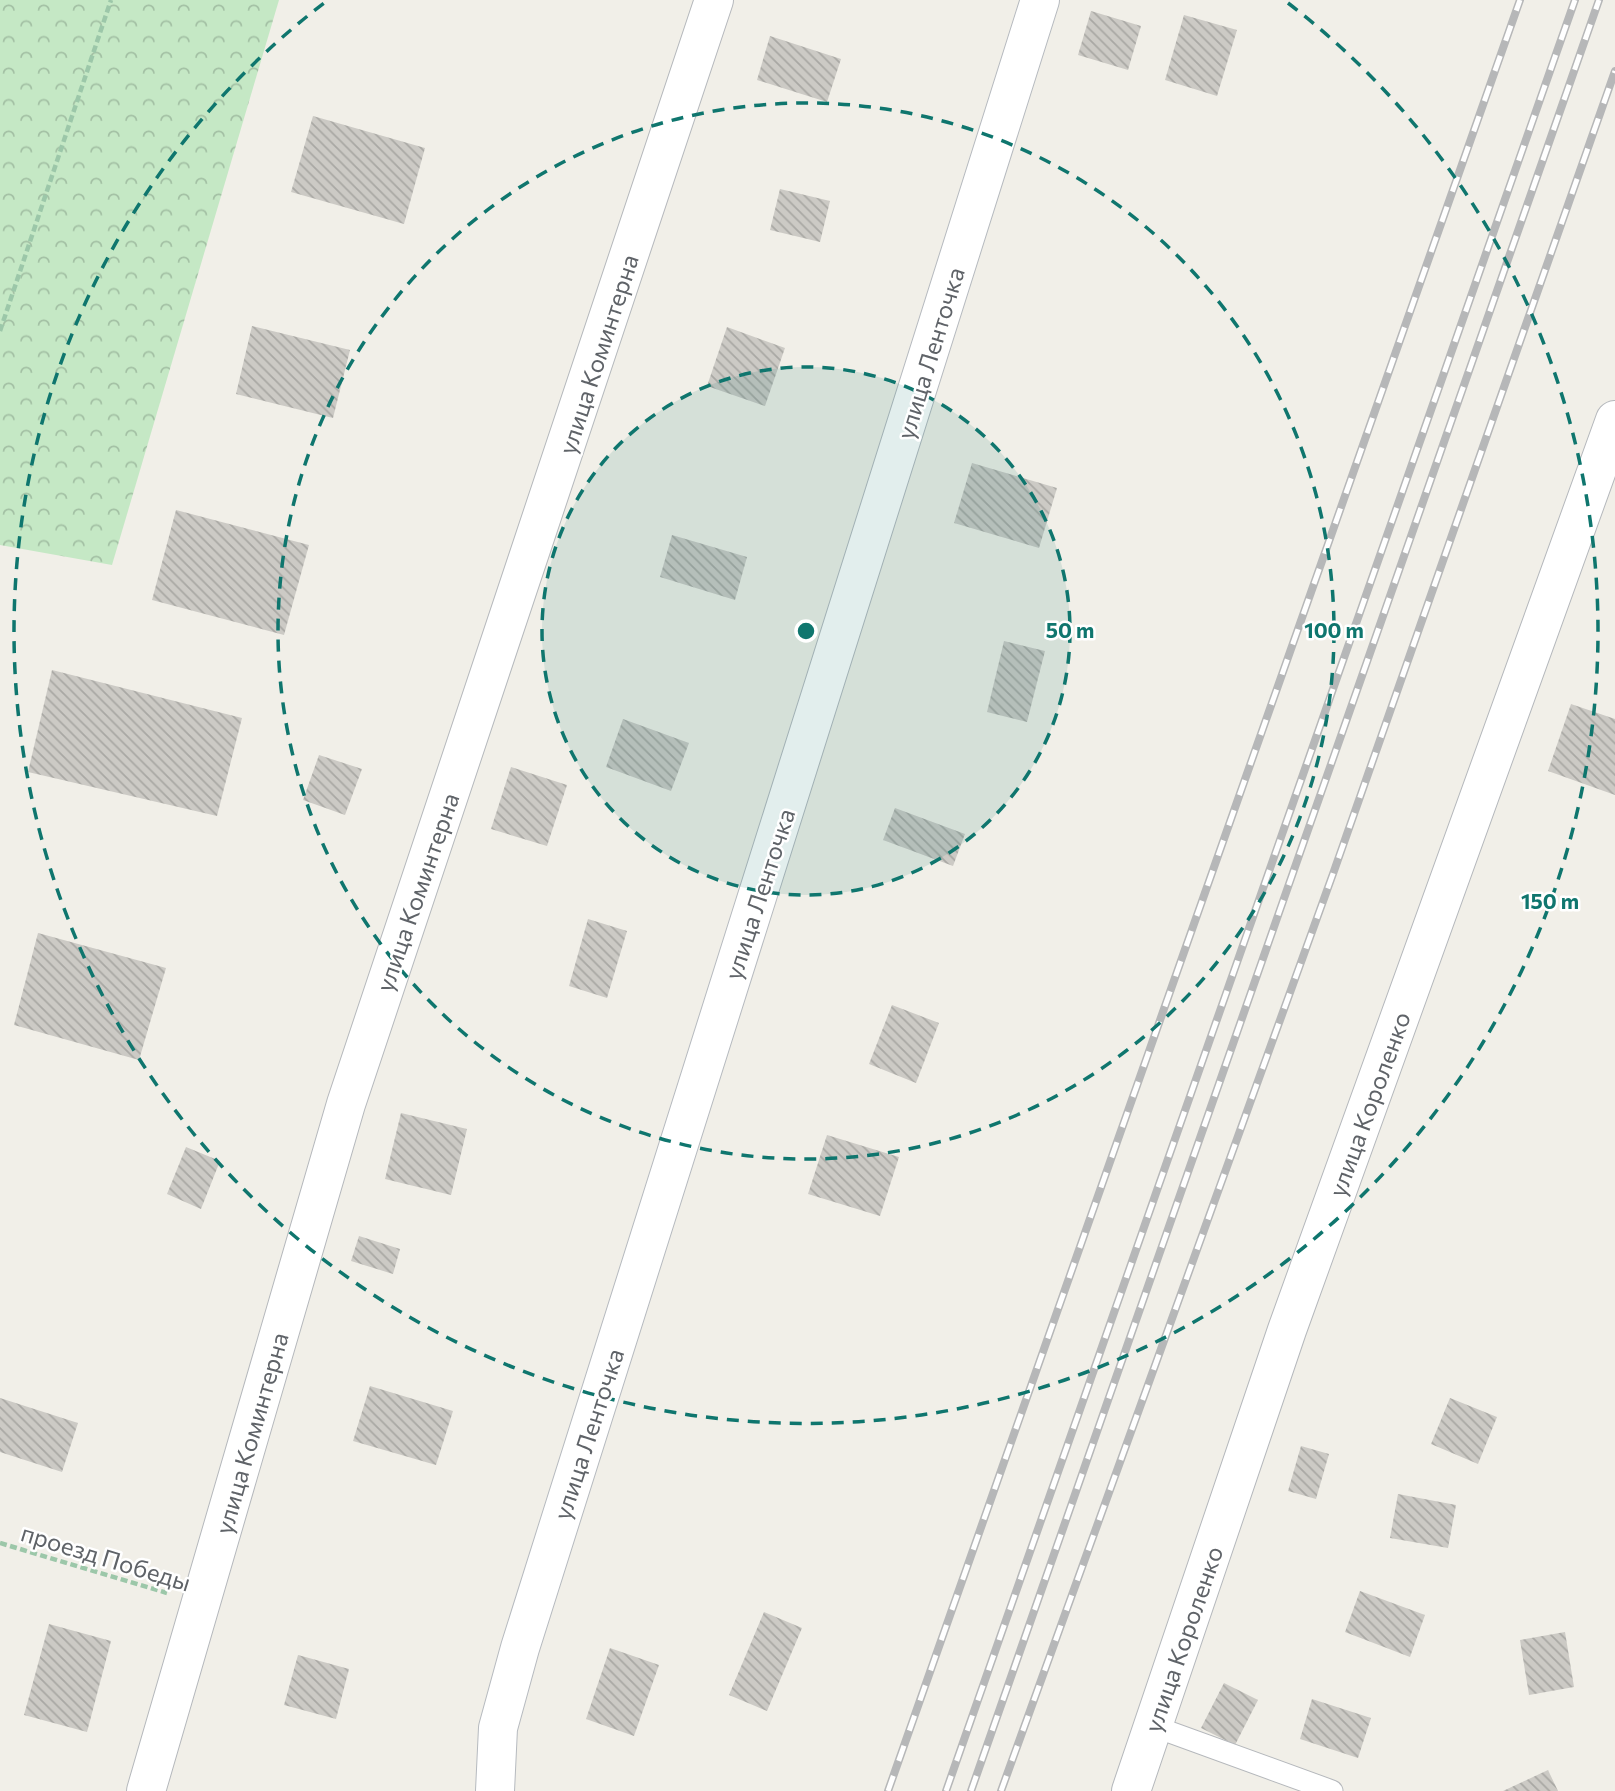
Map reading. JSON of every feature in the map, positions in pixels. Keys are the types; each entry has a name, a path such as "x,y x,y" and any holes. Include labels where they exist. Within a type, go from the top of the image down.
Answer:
{"street":[{"name":"улица Коминтерна","path":"146,1791 346,1104 612,314 714,0"},
{"name":"улица Ленточка","path":"495,1791 498,1728 520,1648 1040,0"},
{"name":"улица Короленко","path":"1131,1791 1287,1330 1615,420"}],"lane":[{"path":"1153,1727 1332,1791"}],"path":[{"path":"0,331 111,0"},
{"name":"проезд Победы","path":"0,1543 201,1604"}],"green space":[{"path":"0,0 279,0 112,565 0,545"}],"building":[{"path":"1091,11 1141,26 1128,70 1078,55"},
{"path":"1184,15 1237,30 1217,96 1165,80"},
{"path":"770,36 841,59 827,102 757,80"},
{"path":"313,116 425,148 404,224 291,192"},
{"path":"780,189 830,201 820,242 770,230"},
{"path":"252,326 350,350 333,418 236,394"},
{"path":"727,327 785,348 765,406 707,386"},
{"path":"972,463 1057,488 1039,548 954,523"},
{"path":"176,510 309,545 284,635 152,600"},
{"path":"672,535 747,557 735,600 660,577"},
{"path":"1004,641 1045,651 1027,722 987,712"},
{"path":"52,670 242,718 217,816 28,772"},
{"path":"1571,704 1615,719 1615,795 1548,771"},
{"path":"623,719 689,743 671,791 606,767"},
{"path":"319,755 362,769 345,815 303,800"},
{"path":"511,767 567,785 547,846 491,829"},
{"path":"895,808 965,834 953,866 883,840"},
{"path":"588,919 627,931 607,998 569,986"},
{"path":"38,933 166,968 139,1060 14,1025"},
{"path":"892,1005 939,1023 916,1083 869,1064"},
{"path":"401,1113 467,1129 451,1195 385,1179"},
{"path":"827,1135 899,1157 880,1216 808,1194"},
{"path":"186,1147 220,1161 201,1209 167,1194"},
{"path":"359,1236 400,1249 393,1274 351,1261"},
{"path":"370,1386 453,1411 436,1465 353,1441"},
{"path":"0,1398 78,1423 62,1472 0,1452"},
{"path":"1450,1398 1497,1417 1478,1464 1431,1444"},
{"path":"1301,1446 1329,1454 1316,1499 1288,1491"},
{"path":"1398,1494 1456,1505 1448,1548 1390,1538"},
{"path":"1360,1591 1425,1615 1410,1657 1345,1632"},
{"path":"764,1612 802,1628 767,1711 729,1695"},
{"path":"49,1624 111,1641 87,1732 24,1715"},
{"path":"1565,1632 1574,1687 1529,1695 1520,1640"},
{"path":"610,1648 659,1665 634,1736 586,1719"},
{"path":"298,1655 349,1669 336,1719 284,1705"},
{"path":"1224,1683 1258,1700 1235,1745 1201,1728"},
{"path":"1312,1699 1371,1718 1358,1758 1300,1739"},
{"path":"1548,1770 1558,1791 1503,1791"}],"railway":[{"path":"888,1791 1520,0"},
{"path":"946,1791 1575,0"},
{"path":"971,1791 1599,0"},
{"path":"1001,1791 1334,871 1615,71"}]}
